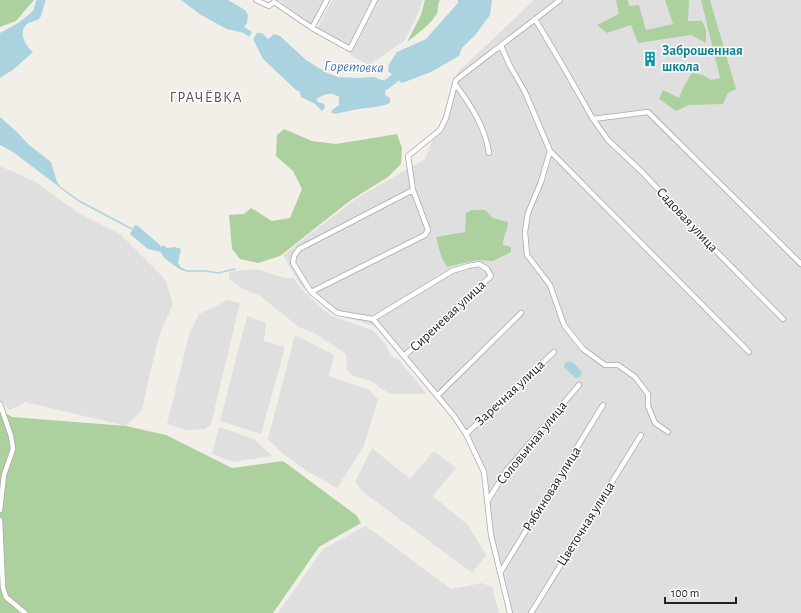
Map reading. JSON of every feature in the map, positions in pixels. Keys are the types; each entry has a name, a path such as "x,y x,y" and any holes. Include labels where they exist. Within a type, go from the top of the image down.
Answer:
{"street":[{"path":"256,0 269,6 274,1 312,28 350,50 375,0"},
{"path":"312,28 327,0"},
{"path":"311,292 425,235 428,230 413,190 408,156 440,130 446,118 456,80 560,0"},
{"name":"Садовая улица","path":"535,19 593,119 608,140 642,172 782,319"},
{"path":"501,46 510,66 525,92 550,151 749,352"},
{"path":"455,84 464,96 480,124 486,138 489,153"},
{"path":"593,119 648,112 801,264"},
{"path":"550,151 541,182 528,213 525,232 527,255 550,284 564,325 578,343 583,349 605,364 618,365 634,377 648,394 648,406 655,423 668,432"},
{"path":"413,190 299,249 294,256 293,263 311,292 337,313 373,319 454,416 466,434 484,472 491,536 510,613"},
{"name":"Сиреневая улица","path":"373,319 452,271 479,264 487,269 491,276 404,356"},
{"path":"437,396 521,314"},
{"name":"Заречная улица","path":"466,434 554,352"},
{"name":"Соловьиная улица","path":"487,502 506,471 579,385"},
{"path":"0,404 11,436 13,449 4,475 0,510"},
{"name":"Рябиновая улица","path":"500,573 603,405"},
{"name":"Цветочная улица","path":"531,613 641,435"},
{"path":"0,520 3,588 6,597 25,613"}],"shaded area":[{"path":"279,0 324,0 312,25"},
{"path":"332,0 372,0 349,46 317,29"},
{"path":"378,0 423,0 417,16 404,41 369,65 350,55"},
{"path":"534,0 801,0 801,613 512,613 493,537 485,471 470,436 411,360 374,326 331,313 301,286 283,255 357,198 425,159 443,116 458,72"},
{"path":"0,166 36,182 78,213 120,234 165,279 173,304 159,336 142,410 126,426 25,402 10,410 0,401"},
{"path":"256,269 285,278 294,278 300,288 331,316 373,330 386,345 391,357 398,359 427,394 391,394 371,381 353,376 347,370 346,354 316,334 299,327 260,296 241,288 229,279 229,272"},
{"path":"228,300 240,303 211,424 205,429 185,430 167,424 189,335 199,314"},
{"path":"247,316 266,323 264,341 285,347 261,434 220,421"},
{"path":"295,335 334,355 329,376 369,390 378,400 363,448 337,488 307,471 283,454 268,439"},
{"path":"219,427 254,439 272,456 232,462 212,454"},
{"path":"372,448 410,479 434,451 456,468 433,496 468,525 486,555 472,573 363,492 355,482"},
{"path":"366,526 451,589 482,583 492,587 499,613 278,613 323,549"}],"green space":[{"path":"0,0 34,0 16,21 0,27"},
{"path":"425,0 440,0 437,13 426,26 407,42 421,15"},
{"path":"616,0 628,0 629,6 639,5 646,30 673,24 665,0 689,0 688,21 702,21 706,30 706,43 691,35 638,43 631,25 607,33 597,25 619,14"},
{"path":"701,0 710,0 736,89 728,93 723,104 689,105 676,111 659,99 663,90 679,98 692,73 703,75 711,80 720,78"},
{"path":"284,129 312,141 336,144 397,134 402,148 401,164 388,177 351,200 280,256 258,263 240,259 232,249 229,215 244,214 251,208 272,221 290,218 302,189 293,171 276,156 277,135"},
{"path":"472,210 485,210 493,218 508,222 503,245 511,247 511,252 493,261 477,260 447,267 441,256 436,237 465,232 466,213"},
{"path":"0,410 12,417 126,426 166,435 232,468 283,461 356,515 361,523 319,547 273,613 0,613"}],"water":[{"path":"181,0 228,0 245,10 248,15 247,23 244,27 252,32 249,37 244,33 227,29 201,15"},
{"path":"458,0 492,0 490,15 476,34 462,48 459,56 431,72 402,83 388,71 389,64 397,52 426,39 458,3"},
{"path":"39,7 43,9 39,19 27,24 23,32 26,43 33,52 14,69 0,78 0,33 18,23"},
{"path":"257,33 262,33 268,39 274,34 280,36 306,60 327,73 338,77 374,77 387,82 385,95 390,98 390,103 333,114 331,113 332,110 339,105 339,97 333,94 328,94 316,99 318,102 324,104 325,108 322,111 315,104 301,97 300,92 263,59 253,39"},
{"path":"0,117 28,144 51,162 57,182 62,189 13,152 0,145"},
{"path":"135,225 161,247 164,245 167,248 175,247 181,249 178,262 181,269 187,271 180,269 175,266 163,256 161,252 148,249 130,234"},
{"path":"570,361 576,365 582,373 580,377 575,378 564,367 565,363"}],"waterway":[{"name":"Горетовка","path":"34,16 37,14 41,0"},
{"name":"Горетовка","path":"375,84 386,85 405,70"},
{"path":"61,188 79,201 132,229"},
{"path":"180,268 187,271 206,271 218,273 235,269"}],"place":[{"name":"Заброшенная школа","path":"650,59"}],"district":[{"name":"ГРАЧЁВКА","path":"206,97"}]}
